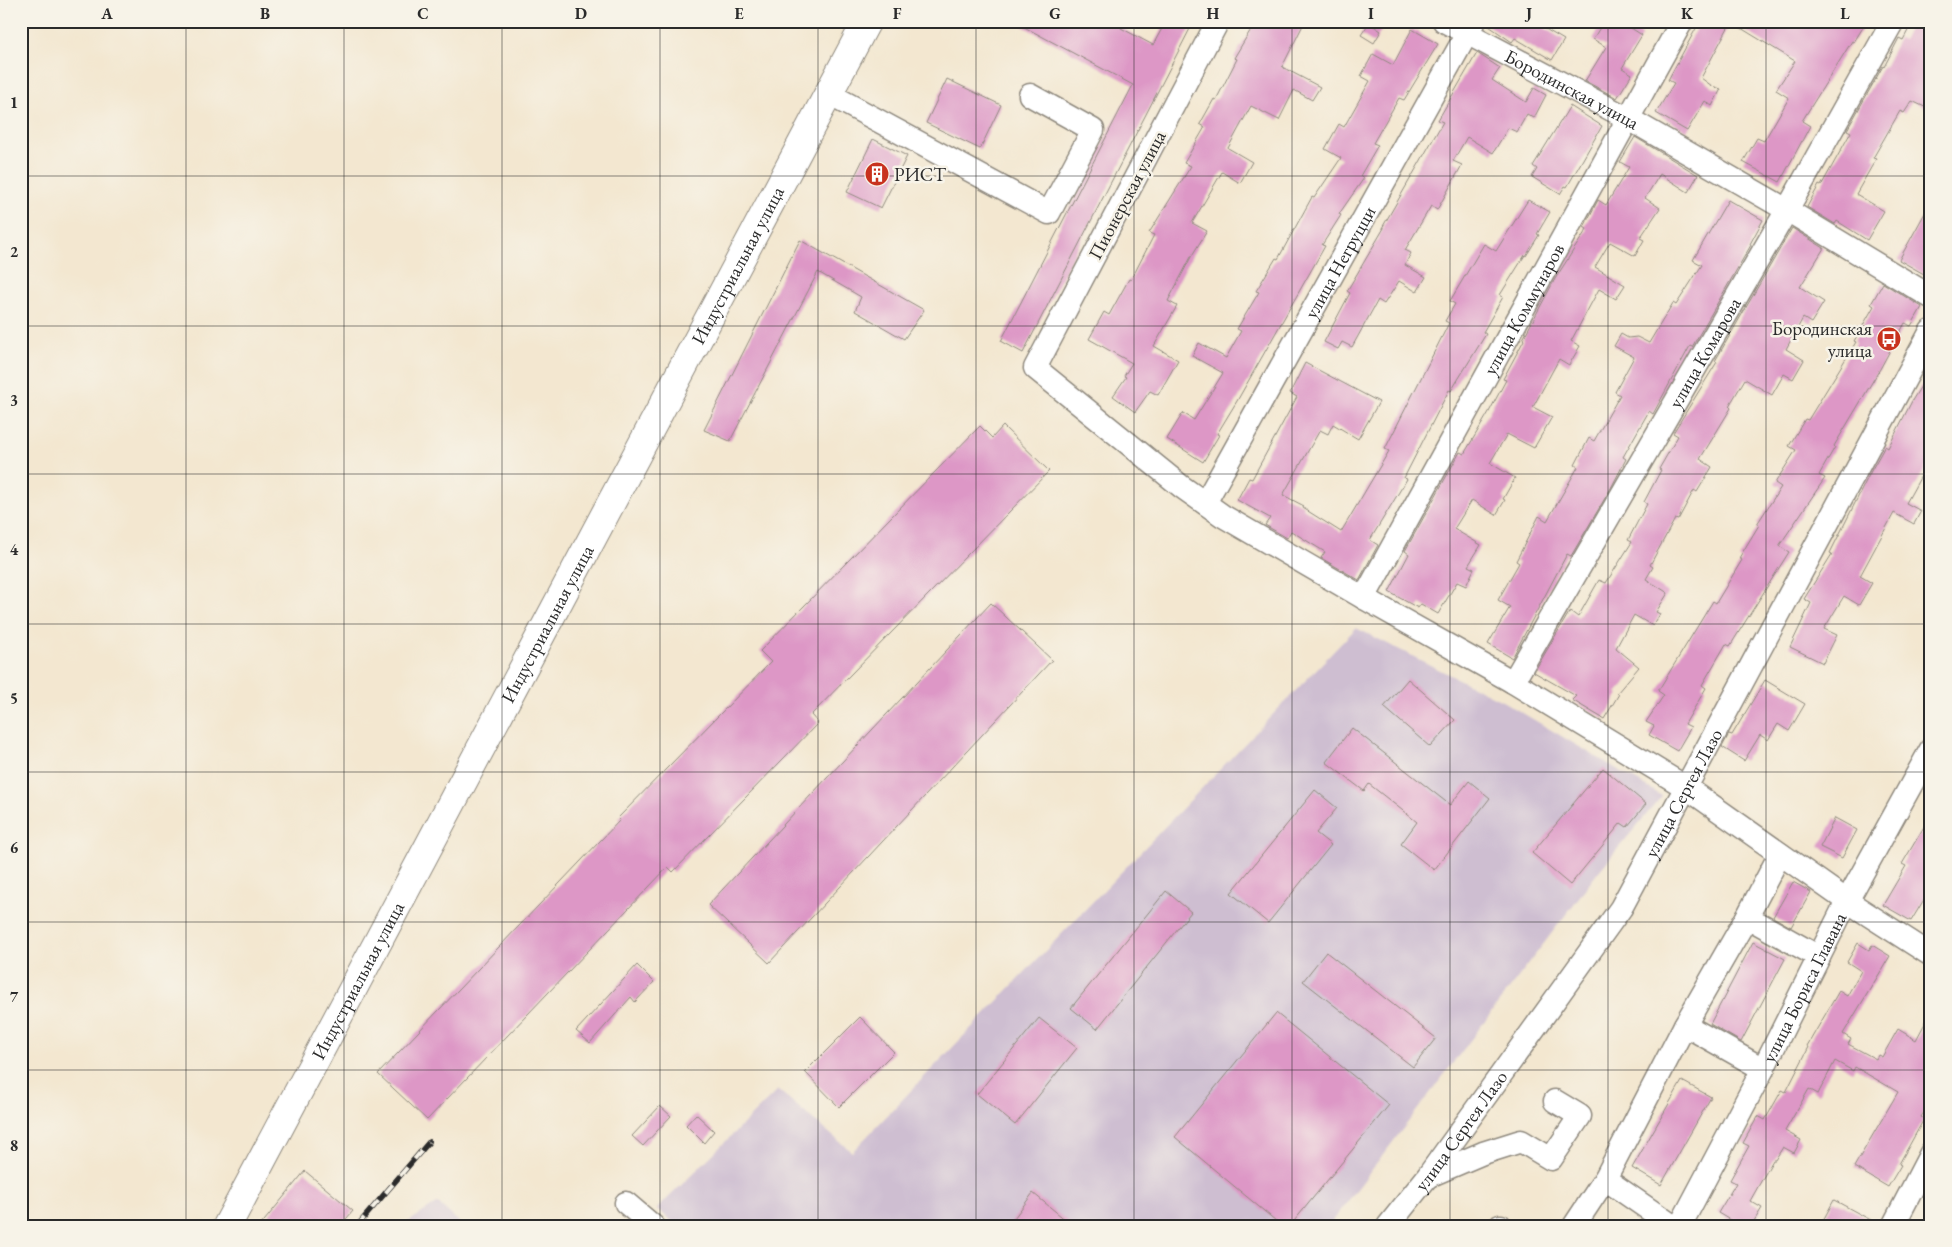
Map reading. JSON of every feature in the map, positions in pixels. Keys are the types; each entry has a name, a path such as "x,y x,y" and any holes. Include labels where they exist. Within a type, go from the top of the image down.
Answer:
{"main road":[{"name":"Индустриальная улица","path":"227,1226 867,21"}],"street":[{"name":"Пионерская улица","path":"1205,503 1035,368 1218,21"},
{"name":"Бородинская улица","path":"1444,21 1471,28 1787,210 1931,297"},
{"name":"улица Коммунаров","path":"1364,598 1682,21"},
{"name":"улица Комарова","path":"1513,682 1787,210 1893,21"},
{"name":"улица Негруцци","path":"1205,503 1471,28"},
{"path":"829,94 1049,213 1093,130 1030,95"},
{"name":"улица Сергея Лазо","path":"1388,1226 1428,1176 1621,908 1931,331"},
{"path":"1205,503 1223,516 1364,598 1513,682 1687,788 1848,901 1931,956"},
{"name":"улица Бориса Главана","path":"1680,1226 1763,1069 1819,956 1931,749"},
{"path":"1574,1226 1605,1179 1685,1025 1747,917 1780,854"},
{"path":"1747,917 1819,956"},
{"path":"1685,1025 1763,1069"},
{"path":"1428,1176 1483,1153 1521,1141 1552,1159 1580,1116 1555,1101"},
{"path":"1893,1226 1931,1153"},
{"path":"1605,1179 1673,1226"},
{"path":"626,1203 653,1226"}],"shaded area":[{"path":"1356,628 1504,702 1662,796 1599,871 1329,1226 678,1226 657,1209 778,1090 852,1152"},
{"path":"438,1203 463,1226 401,1226"}],"building":[{"path":"1013,21 1123,21 1121,28 1153,45 1166,21 1194,21 1023,353 1001,341 1133,85"},
{"path":"1256,21 1305,21 1282,67 1320,87 1312,100 1294,90 1279,120 1251,106 1228,148 1252,162 1240,183 1222,172 1192,223 1207,231 1168,301 1177,306 1154,346 1178,360 1158,395 1150,391 1135,412 1113,396 1126,377 1124,376 1132,363 1089,339 1104,312 1109,315 1129,279 1131,280 1154,235 1149,233 1191,166 1184,163 1205,127 1200,124 1214,99 1216,100 1237,59 1234,58"},
{"path":"1487,21 1532,21 1564,40 1552,60 1515,38 1512,42 1486,24"},
{"path":"1604,21 1620,21 1642,35 1622,68 1632,74 1617,98 1585,81 1606,47 1593,39"},
{"path":"1700,21 1867,21 1854,42 1852,41 1802,121 1810,126 1780,182 1743,162 1757,138 1764,141 1789,98 1776,90 1795,61 1731,22 1701,78 1712,86 1721,89 1712,106 1705,101 1687,131 1656,113 1674,83 1668,80"},
{"path":"1913,21 1931,21 1931,110 1912,101 1904,113 1900,111 1873,158 1876,159 1856,194 1884,211 1867,240 1837,221 1835,224 1807,207 1851,132 1847,130 1883,66 1899,38 1903,40"},
{"path":"1369,23 1381,31 1374,43 1361,35"},
{"path":"1412,29 1438,44 1404,100 1399,98 1373,143 1378,145 1360,176 1364,178 1339,214 1341,215 1322,245 1325,246 1217,434 1219,435 1203,462 1167,439 1183,413 1194,420 1223,373 1192,356 1199,343 1226,358 1241,331 1237,329 1259,292 1256,291 1276,258 1278,259 1312,197 1314,198 1341,158 1325,149 1339,124 1344,127 1370,81 1361,76 1373,54 1393,65"},
{"path":"1477,53 1500,68 1492,80 1526,102 1534,88 1546,95 1534,118 1527,114 1517,132 1508,128 1493,153 1467,137 1453,161 1462,165 1437,210 1431,206 1405,250 1411,253 1405,265 1426,277 1417,292 1399,281 1384,304 1378,300 1352,347 1342,342 1338,349 1324,342 1350,293 1347,291 1443,122 1438,120"},
{"path":"947,79 1001,105 980,149 926,123"},
{"path":"1570,106 1602,126 1567,187 1565,186 1560,194 1532,177 1537,169 1533,166"},
{"path":"1635,137 1698,175 1688,192 1660,174 1645,198 1660,208 1640,238 1644,240 1635,256 1610,242 1595,267 1625,285 1616,299 1599,289 1571,341 1580,346 1569,365 1559,359 1533,407 1552,417 1534,448 1507,434 1490,463 1515,478 1496,515 1472,500 1454,529 1481,545 1468,566 1474,569 1466,586 1457,582 1438,614 1421,604 1418,608 1389,592 1409,554 1405,551 1460,452 1464,454 1489,412 1506,380 1503,379 1555,279 1587,229 1584,227 1598,200 1606,205 1629,167 1620,162"},
{"name":"РИСТ","path":"873,139 907,156 881,208 847,192"},
{"path":"1528,200 1550,212 1537,234 1539,235 1500,295 1503,297 1483,332 1486,334 1451,391 1449,390 1404,478 1407,479 1370,540 1378,545 1359,580 1321,558 1325,552 1291,531 1287,538 1265,525 1270,518 1237,500 1249,478 1252,479 1297,397 1290,393 1305,363 1379,402 1358,439 1333,424 1328,434 1320,430 1283,495 1304,506 1303,508 1341,532 1389,451 1385,449 1449,323 1445,321 1455,304 1450,301 1484,244 1496,251"},
{"path":"1728,200 1763,220 1751,245 1692,347 1690,346 1653,414 1649,411 1623,457 1626,459 1611,488 1571,556 1567,554 1512,658 1488,644 1510,607 1498,600 1519,563 1516,561 1539,516 1547,521 1578,467 1575,465 1589,438 1594,441 1620,395 1615,392 1634,357 1614,346 1621,334 1628,338 1637,337 1649,343 1673,303 1676,305 1702,265 1693,260"},
{"path":"1931,202 1931,278 1899,260"},
{"path":"1792,228 1824,248 1800,287 1824,302 1811,323 1803,318 1786,349 1804,360 1793,379 1784,374 1772,395 1745,379 1729,406 1731,408 1700,459 1712,467 1697,492 1694,490 1678,520 1675,519 1650,565 1653,567 1646,579 1668,593 1656,612 1660,614 1653,626 1634,615 1616,648 1639,667 1617,693 1619,694 1604,719 1572,700 1576,696 1534,672 1570,611 1578,617 1599,580 1606,583 1632,542 1628,540 1647,504 1644,502 1661,470 1659,469 1678,436 1673,433 1717,362 1715,361"},
{"path":"800,240 924,310 904,339 855,311 861,297 818,272 730,441 704,430"},
{"path":"1883,283 1922,307 1911,326 1905,323 1819,475 1825,478 1779,546 1789,552 1730,646 1726,644 1702,685 1706,688 1685,724 1691,727 1677,751 1649,735 1654,726 1646,722 1664,695 1658,691 1713,601 1716,603 1742,560 1739,558 1759,525 1757,524 1781,487 1775,483 1796,450 1789,446 1805,419 1808,420 1856,342 1854,341 1874,306 1871,304"},
{"path":"1931,370 1931,458 1906,503 1921,511 1914,524 1894,513 1860,576 1872,583 1859,605 1844,596 1824,629 1837,635 1823,663 1790,647 1811,603 1804,599 1832,554 1830,553 1871,471 1885,446 1888,448 1913,399"},
{"path":"980,426 992,438 1003,426 1049,471 811,715 818,723 673,872 668,867 427,1120 378,1074 620,820 618,818 771,662 760,651"},
{"path":"991,603 1052,660 769,963 708,905"},
{"path":"1408,679 1455,720 1430,747 1384,707"},
{"path":"1765,680 1805,704 1789,731 1778,724 1768,740 1760,735 1744,761 1722,747 1729,734 1732,735"},
{"path":"1352,728 1450,805 1469,781 1490,798 1434,870 1401,844 1417,822 1369,784 1364,791 1326,762"},
{"path":"1603,768 1646,804 1627,827 1621,823 1570,885 1532,853"},
{"path":"1315,790 1337,808 1316,833 1331,845 1268,923 1231,893"},
{"path":"1931,815 1931,888 1911,921 1883,905 1906,866 1902,864"},
{"path":"1835,818 1857,830 1842,858 1820,847"},
{"path":"1793,882 1811,892 1791,927 1773,917"},
{"path":"1166,891 1191,912 1097,1029 1071,1008"},
{"path":"1753,942 1785,959 1741,1042 1710,1024"},
{"path":"1858,943 1869,950 1872,945 1890,956 1843,1034 1851,1039 1848,1044 1876,1059 1878,1055 1882,1057 1898,1029 1916,1040 1931,1012 1931,1101 1921,1117 1924,1119 1888,1187 1854,1167 1898,1092 1855,1067 1853,1071 1835,1061 1818,1094 1809,1089 1785,1131 1801,1140 1794,1153 1783,1147 1775,1160 1773,1160 1750,1201 1762,1208 1751,1226 1740,1226 1718,1213 1736,1183 1730,1180 1749,1146 1743,1143 1758,1116 1765,1120 1782,1090 1786,1092 1809,1047 1807,1046 1839,991 1847,996 1861,971 1847,962"},
{"path":"1326,952 1436,1038 1413,1067 1303,981"},
{"path":"637,965 654,982 635,1002 631,997 590,1043 576,1031"},
{"path":"1276,1013 1389,1105 1290,1226 1282,1226 1175,1137"},
{"path":"860,1017 894,1052 839,1107 805,1072"},
{"path":"1039,1018 1077,1048 1015,1125 977,1094"},
{"path":"1682,1081 1711,1097 1661,1185 1632,1168"},
{"path":"660,1106 671,1116 643,1146 632,1136"},
{"path":"696,1114 714,1131 704,1143 686,1125"},
{"path":"305,1171 353,1211 340,1226 260,1226"},
{"path":"1033,1193 1073,1226 1008,1226"},
{"path":"1834,1200 1880,1225 1880,1226 1820,1226"}],"railway":[{"path":"357,1226 429,1142"}],"place":[{"name":"РИСТ","path":"877,174"},
{"name":"Бородинская улица","path":"1889,339"}]}
